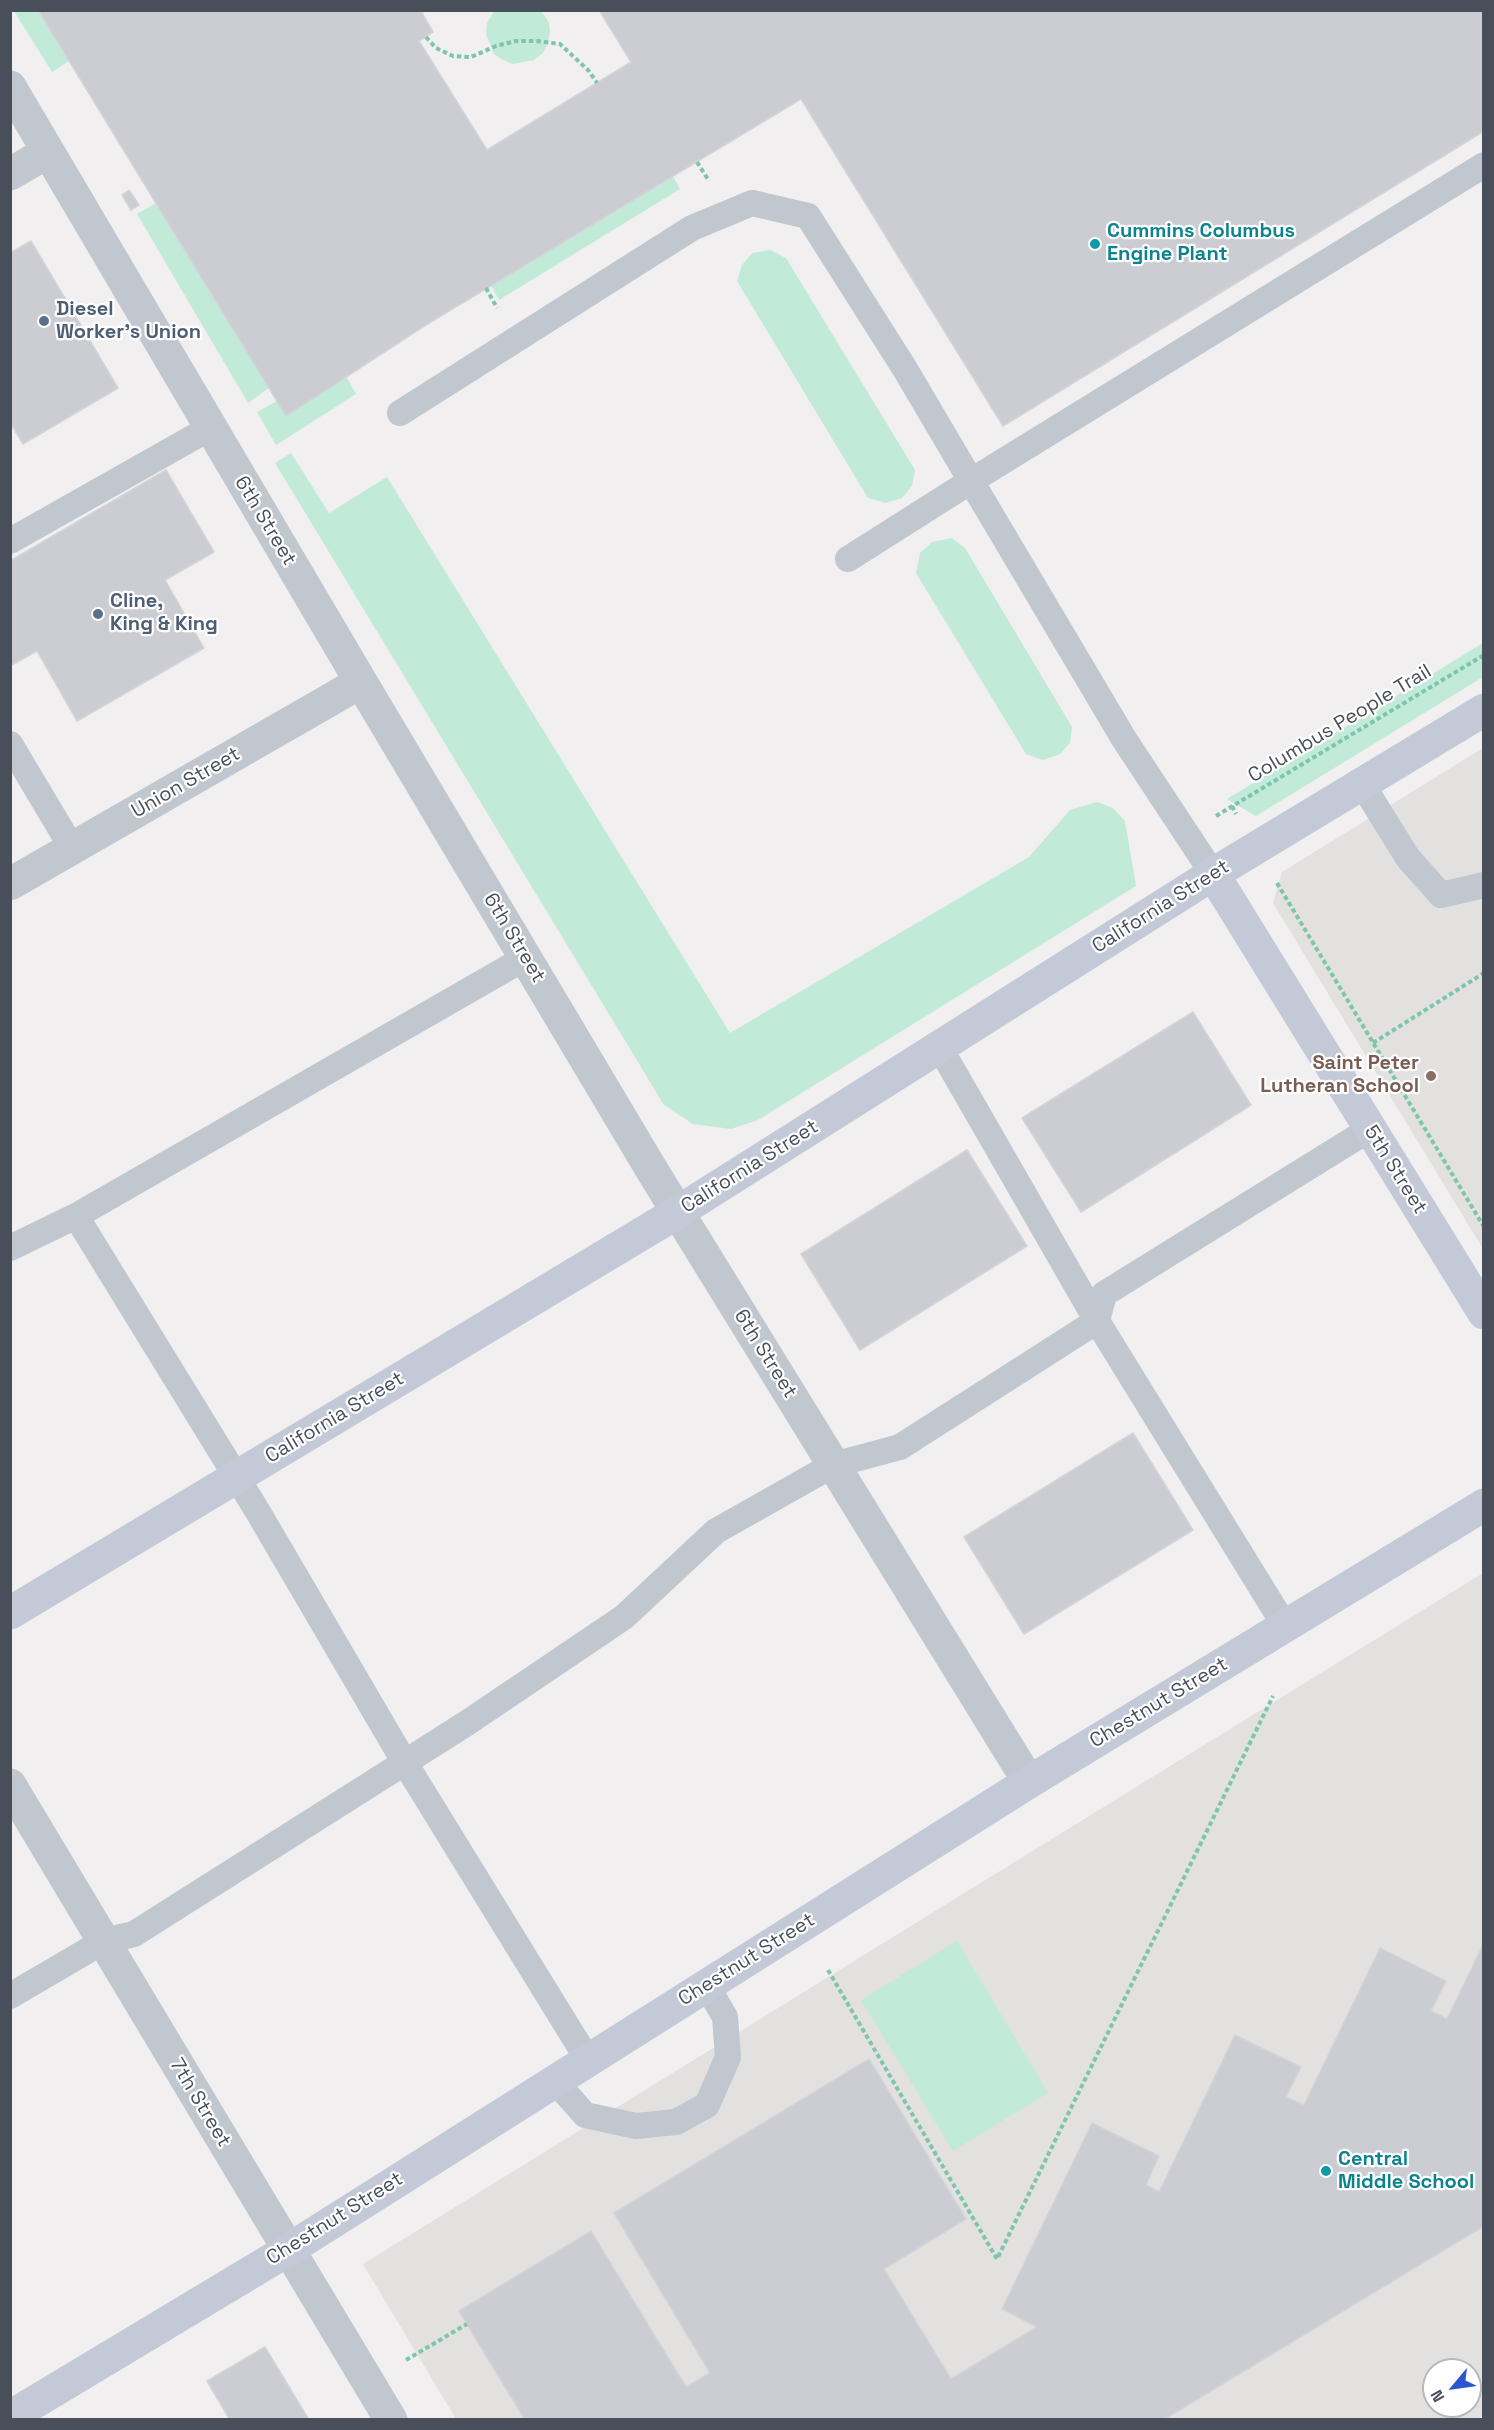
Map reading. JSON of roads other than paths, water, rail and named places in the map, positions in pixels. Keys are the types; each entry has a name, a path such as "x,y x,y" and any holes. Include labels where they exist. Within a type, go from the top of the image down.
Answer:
{"street":[{"name":"6th Street","path":"10,87 525,958 678,1212 1029,1782"},
{"path":"10,174 48,152"},
{"name":"Union Street","path":"10,884 361,682"},
{"name":"California Street","path":"10,1613 678,1212 1214,874 1484,710"},
{"name":"5th Street","path":"1214,874 1484,1313"},
{"name":"Chestnut Street","path":"10,2417 288,2250 1029,1782 1484,1505"},
{"name":"7th Street","path":"10,1785 391,2420"}],"lane":[{"path":"848,559 1484,165"},
{"path":"400,413 692,228 752,203 807,216 905,369 1124,739 1214,874"},
{"path":"10,541 210,428"},
{"path":"10,744 72,848"},
{"path":"1362,784 1408,858 1441,895 1484,885"},
{"path":"10,1248 76,1216 525,958"},
{"path":"940,1048 1097,1321 1285,1626"},
{"path":"10,1996 104,1941 134,1934 405,1763 624,1617 716,1531 834,1465 900,1447 1097,1321 1104,1294 1370,1129"},
{"path":"76,1216 237,1477 405,1763 588,2060"},
{"path":"555,2081 585,2115 636,2126 676,2122 707,2105 728,2057 725,2017 707,1986"}],"place":[{"name":"Cummins Columbus Engine Plant","path":"1095,244"},
{"name":"Diesel Worker's Union","path":"44,321"},
{"name":"Cline, King & King","path":"98,614"},
{"name":"Saint Peter Lutheran School","path":"1431,1076"},
{"name":"Central Middle School","path":"1326,2171"}]}
